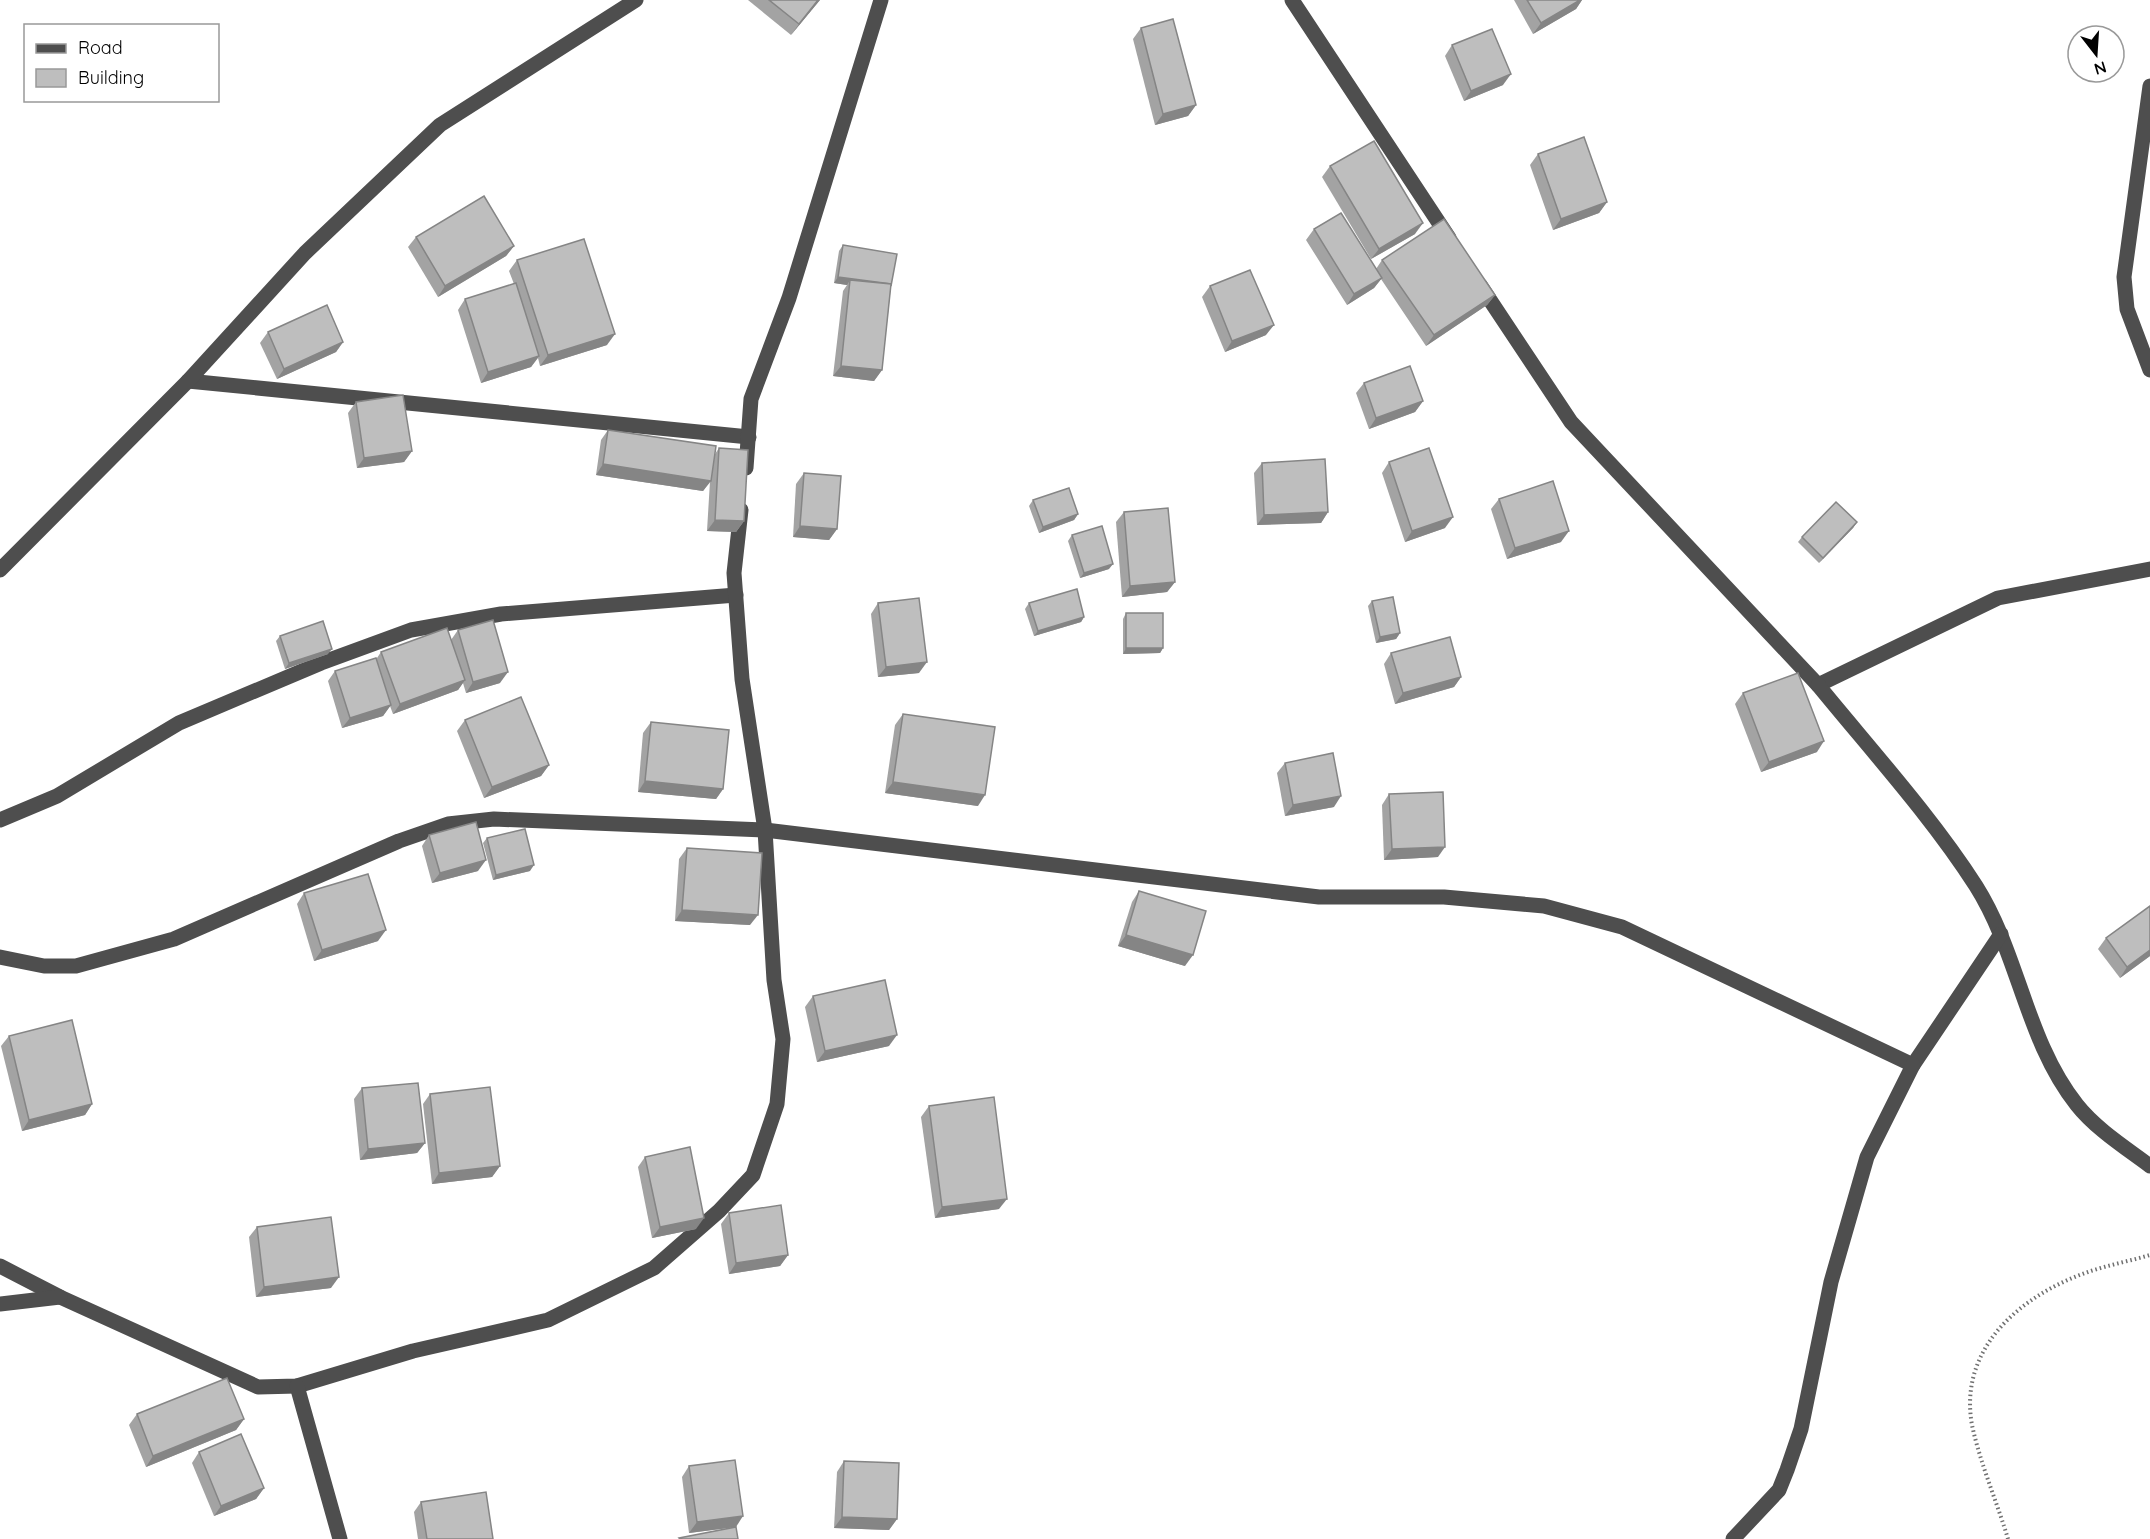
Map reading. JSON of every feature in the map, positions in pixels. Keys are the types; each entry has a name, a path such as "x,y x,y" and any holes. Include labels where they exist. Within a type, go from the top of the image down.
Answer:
{"street":[{"path":"0,570 188,381 305,253 440,125 636,0"},
{"path":"0,1266 60,1298 258,1387 297,1386 413,1351 548,1320 654,1268 719,1211 753,1174 777,1104 783,1039 774,980 765,830 742,678 734,573 751,399 789,298 880,0"},
{"path":"1292,0 1461,255"},
{"path":"2150,86 2124,277 2127,309 2150,370"},
{"path":"1474,275 1571,422 1818,685 1915,805 1976,886 2001,934 2044,1050 2077,1105 2150,1166"},
{"path":"188,381 749,437"},
{"path":"1818,685 1998,598 2150,568"},
{"path":"0,820 57,796 179,723 321,663 411,630 501,614 736,595"},
{"path":"0,957 44,966 76,966 174,939 399,841 448,824 494,819 765,830 1319,897 1444,897 1544,906 1622,927 1913,1065"},
{"path":"1733,1539 1779,1490 1787,1470 1801,1429 1831,1282 1867,1157 1913,1065 2001,934"},
{"path":"0,1304 60,1298"},
{"path":"297,1386 340,1539"}],"path":[{"path":"2008,1539 1972,1425 1970,1386 1984,1346 2021,1306 2087,1272 2150,1255"}],"building":[{"path":"769,0 818,0 799,24"},
{"path":"1527,0 1580,0 1541,23"},
{"path":"1173,19 1196,105 1163,114 1141,28"},
{"path":"1492,29 1511,74 1471,91 1452,45"},
{"path":"1584,137 1607,202 1561,219 1538,154"},
{"path":"1374,141 1423,223 1379,249 1330,166"},
{"path":"484,196 514,246 445,286 416,237"},
{"path":"1341,213 1382,278 1354,294 1314,229"},
{"path":"1444,219 1495,295 1434,335 1382,260"},
{"path":"584,239 615,334 548,355 517,260"},
{"path":"843,245 897,254 891,286 891,284 838,277"},
{"path":"1250,270 1274,325 1232,341 1210,286"},
{"path":"850,280 891,284 882,370 841,366"},
{"path":"516,283 539,356 488,372 465,299"},
{"path":"327,305 343,342 284,369 268,332"},
{"path":"1410,366 1423,401 1376,418 1364,383"},
{"path":"403,395 412,451 364,458 356,402"},
{"path":"608,430 716,446 711,481 603,464"},
{"path":"719,448 748,450 744,521 715,520"},
{"path":"1429,448 1453,517 1412,531 1389,462"},
{"path":"1325,459 1328,512 1264,515 1262,463"},
{"path":"804,473 841,476 837,529 800,526"},
{"path":"1553,481 1569,531 1515,548 1499,499"},
{"path":"1069,488 1078,514 1043,527 1033,500"},
{"path":"1836,502 1857,522 1823,558 1802,537"},
{"path":"1168,508 1175,582 1130,586 1124,512"},
{"path":"1102,526 1113,564 1084,573 1072,535"},
{"path":"1077,589 1084,617 1038,631 1029,603"},
{"path":"1393,597 1400,633 1380,637 1372,601"},
{"path":"919,598 927,662 886,667 878,603"},
{"path":"1126,613 1163,613 1163,648 1126,648"},
{"path":"493,620 508,672 473,682 458,630"},
{"path":"323,621 332,649 289,663 280,636"},
{"path":"447,628 465,680 400,704 381,652"},
{"path":"1450,637 1461,677 1403,693 1391,653"},
{"path":"376,658 391,705 350,718 335,671"},
{"path":"1798,673 1824,741 1769,762 1743,693"},
{"path":"521,697 549,765 492,787 465,720"},
{"path":"903,714 995,727 985,795 893,782"},
{"path":"651,722 729,730 723,789 645,781"},
{"path":"1333,753 1341,796 1293,805 1285,763"},
{"path":"1443,792 1445,847 1392,849 1389,794"},
{"path":"476,822 486,860 440,873 429,835"},
{"path":"525,829 534,865 496,875 487,838"},
{"path":"687,848 762,853 758,915 682,910"},
{"path":"368,874 386,930 322,950 304,893"},
{"path":"1139,891 1206,911 1193,955 1126,935"},
{"path":"2150,906 2150,950 2127,967 2106,938"},
{"path":"885,980 897,1035 825,1051 813,996"},
{"path":"72,1020 92,1104 29,1120 9,1036"},
{"path":"418,1083 425,1143 368,1149 362,1088"},
{"path":"490,1087 500,1166 439,1173 430,1094"},
{"path":"994,1097 1007,1199 942,1207 929,1106"},
{"path":"690,1147 704,1218 660,1227 645,1157"},
{"path":"781,1205 788,1255 736,1263 729,1213"},
{"path":"331,1217 339,1277 264,1287 257,1227"},
{"path":"227,1378 244,1419 153,1456 137,1414"},
{"path":"241,1434 264,1488 221,1506 199,1452"},
{"path":"735,1460 743,1516 697,1522 689,1466"},
{"path":"844,1461 899,1463 897,1519 842,1517"},
{"path":"486,1492 493,1539 427,1539 421,1502"},
{"path":"736,1527 738,1539 679,1538"}]}
